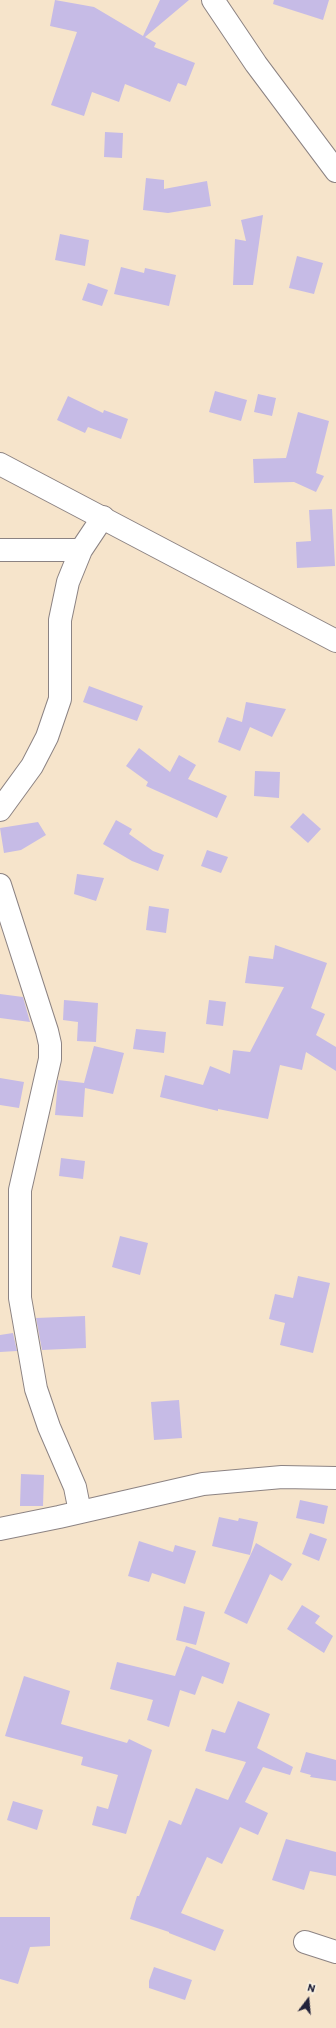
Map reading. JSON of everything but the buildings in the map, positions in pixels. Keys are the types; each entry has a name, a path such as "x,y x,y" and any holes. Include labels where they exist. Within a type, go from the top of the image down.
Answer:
{"street":[{"path":"213,0 256,64 336,171"},
{"path":"0,464 336,641"},
{"path":"0,810 32,766 47,737 60,699 60,620 68,582 81,550 103,517"},
{"path":"0,550 81,550"},
{"path":"0,885 40,1008 51,1052 41,1106 20,1190 20,1298 36,1389 49,1427 75,1487 80,1512"},
{"path":"0,1529 203,1484 335,1473"},
{"path":"305,1942 336,1952"}]}
